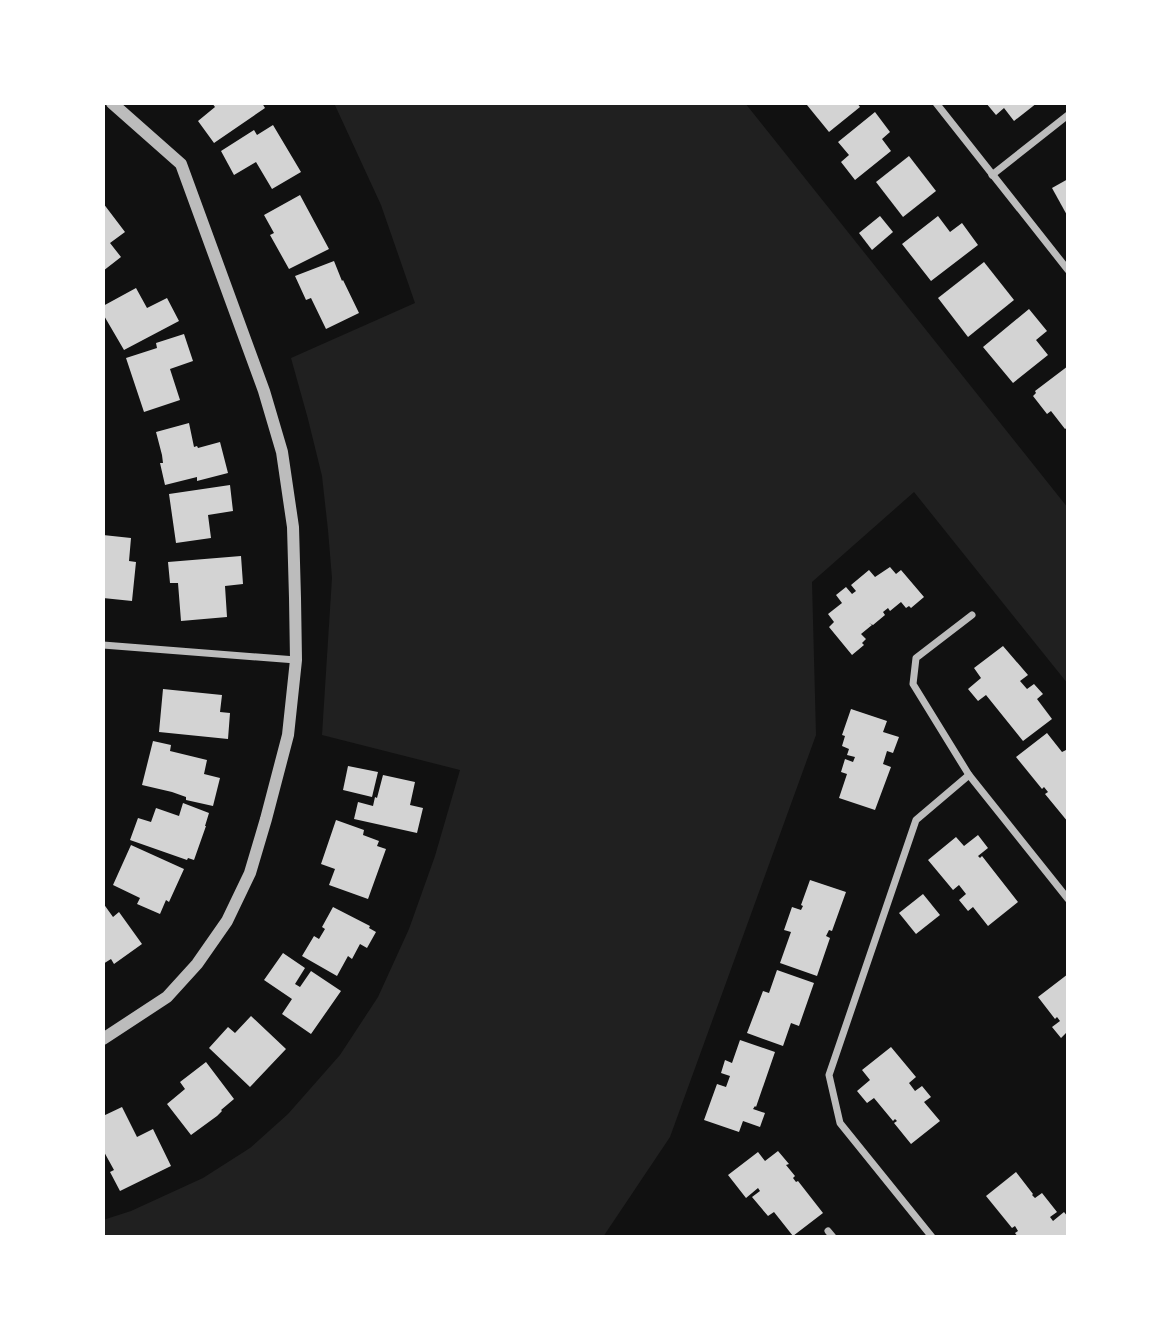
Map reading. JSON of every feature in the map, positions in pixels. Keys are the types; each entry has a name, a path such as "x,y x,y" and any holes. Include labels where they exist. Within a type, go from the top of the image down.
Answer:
{"street":[{"path":"103,1039 167,997 197,964 227,920 250,873 288,736 296,660 292,527 282,452 264,391 181,164 112,103"},
{"path":"936,103 1068,270"},
{"path":"992,175 1068,115"},
{"path":"972,615 916,658 913,684 969,775 1065,889 1068,899"},
{"path":"103,645 296,660"},
{"path":"932,1237 840,1123 829,1075 916,820 969,775"}],"shaded area":[{"path":"334,103 745,103 1068,508 1068,684 914,492 812,582 816,735 670,1137 603,1237 103,1237 103,1220 131,1211 203,1178 250,1148 288,1114 340,1055 378,997 409,929 435,856 460,770 322,735 332,578 322,476 291,358 415,303 381,205"}],"building":[{"path":"212,103 262,103 265,108 214,143 198,121 215,107"},
{"path":"857,103 860,107 829,132 807,105"},
{"path":"986,103 1037,103 1014,121 1004,108 996,115"},
{"path":"875,112 890,132 882,139 891,151 855,180 841,162 849,155 838,142"},
{"path":"273,125 301,172 272,189 256,162 234,175 221,151 254,130 257,135"},
{"path":"909,156 936,191 903,217 876,182"},
{"path":"1068,179 1068,217 1052,188"},
{"path":"300,195 329,249 289,269 270,235 274,233 264,215"},
{"path":"103,203 125,232 110,243 121,257 103,271"},
{"path":"880,216 893,232 872,250 859,233"},
{"path":"938,216 950,232 962,223 978,245 931,281 902,244"},
{"path":"334,261 359,313 326,329 311,298 306,300 295,276"},
{"path":"984,262 1014,300 968,337 938,298"},
{"path":"136,288 147,308 167,298 179,321 124,350 103,314 103,306"},
{"path":"1029,309 1047,331 1036,340 1048,355 1013,383 983,347"},
{"path":"184,334 193,361 170,369 180,400 144,412 126,358 157,348 156,343"},
{"path":"1068,366 1068,427 1065,429 1051,411 1047,414 1033,396 1035,391"},
{"path":"189,423 194,447 220,442 228,473 165,485 156,432"},
{"path":"230,485 233,511 208,515 211,538 176,543 169,494"},
{"path":"103,535 131,538 129,561 136,562 132,601 103,598"},
{"path":"241,556 243,584 225,586 227,617 181,621 178,583 170,583 168,562"},
{"path":"890,567 896,574 901,570 924,597 911,608 906,608 901,602 890,611 888,608 883,612 885,615 873,625 869,623 872,625 861,634 866,639 862,643 864,645 852,655 829,627 834,622 828,614 842,603 836,595 846,587 852,594 856,591 851,585 869,570 875,577"},
{"path":"1003,646 1028,675 1020,681 1027,689 1034,684 1043,694 1037,699 1052,719 1023,741 986,695 978,701 968,689 981,678 974,668"},
{"path":"163,689 222,695 220,712 230,713 228,739 159,732"},
{"path":"851,709 887,721 883,732 899,737 893,753 887,751 883,764 891,767 875,810 839,798 847,774 841,772 845,759 853,762 855,757 847,755 849,749 842,746 845,736 842,735"},
{"path":"1047,733 1062,752 1068,749 1068,822 1045,794 1048,792 1044,787 1042,789 1016,757"},
{"path":"153,741 171,745 170,751 207,760 204,774 220,778 213,806 142,785"},
{"path":"348,766 378,772 372,797 343,790"},
{"path":"383,775 415,782 410,805 423,808 417,833 354,819 358,802 373,806"},
{"path":"183,803 209,813 194,860 130,840 138,818 151,822 156,808 179,816"},
{"path":"336,820 364,830 363,835 379,841 377,846 386,849 368,899 329,885 335,869 321,864"},
{"path":"978,835 988,848 978,856 982,856 1018,902 988,926 973,907 968,911 959,900 966,894 959,885 953,890 928,860 956,837 964,846"},
{"path":"131,845 184,869 169,902 166,900 160,914 137,904 140,898 113,885"},
{"path":"810,880 846,892 832,931 829,930 826,936 830,938 817,976 780,963 791,932 784,930 792,907 801,910"},
{"path":"923,894 940,915 916,934 899,913"},
{"path":"103,903 113,917 119,912 142,944 114,964 111,959 103,964"},
{"path":"333,907 370,926 369,928 376,932 367,948 360,944 352,959 348,956 337,976 302,956 314,936 319,939"},
{"path":"283,953 305,968 295,984 300,987 311,971 341,991 311,1034 282,1014 292,999 264,980"},
{"path":"777,970 814,983 799,1026 791,1023 783,1046 747,1033 763,991 769,993"},
{"path":"1068,974 1068,1036 1066,1033 1061,1038 1052,1027 1060,1021 1057,1017 1055,1019 1038,997"},
{"path":"251,1016 286,1049 250,1087 209,1048 228,1027 235,1033"},
{"path":"740,1040 775,1052 753,1109 765,1113 760,1127 743,1121 739,1132 704,1120 717,1084 726,1087 730,1076 721,1073 725,1060 732,1063"},
{"path":"891,1047 916,1077 909,1083 915,1091 922,1086 931,1097 924,1102 940,1121 911,1144 894,1123 897,1121 893,1121 874,1098 867,1103 857,1091 870,1080 862,1070"},
{"path":"206,1062 234,1099 217,1116 191,1135 167,1104 185,1089 180,1082"},
{"path":"122,1107 137,1137 153,1129 171,1166 120,1191 110,1172 114,1170 103,1150 103,1116"},
{"path":"778,1151 789,1164 786,1165 795,1176 793,1178 823,1213 793,1236 774,1212 768,1216 752,1197 760,1191 758,1188 746,1198 728,1175 758,1152 765,1161"},
{"path":"1016,1172 1035,1198 1042,1193 1057,1212 1050,1217 1053,1221 1064,1212 1068,1217 1068,1237 1018,1237 1015,1226 1012,1228 986,1196"}]}
